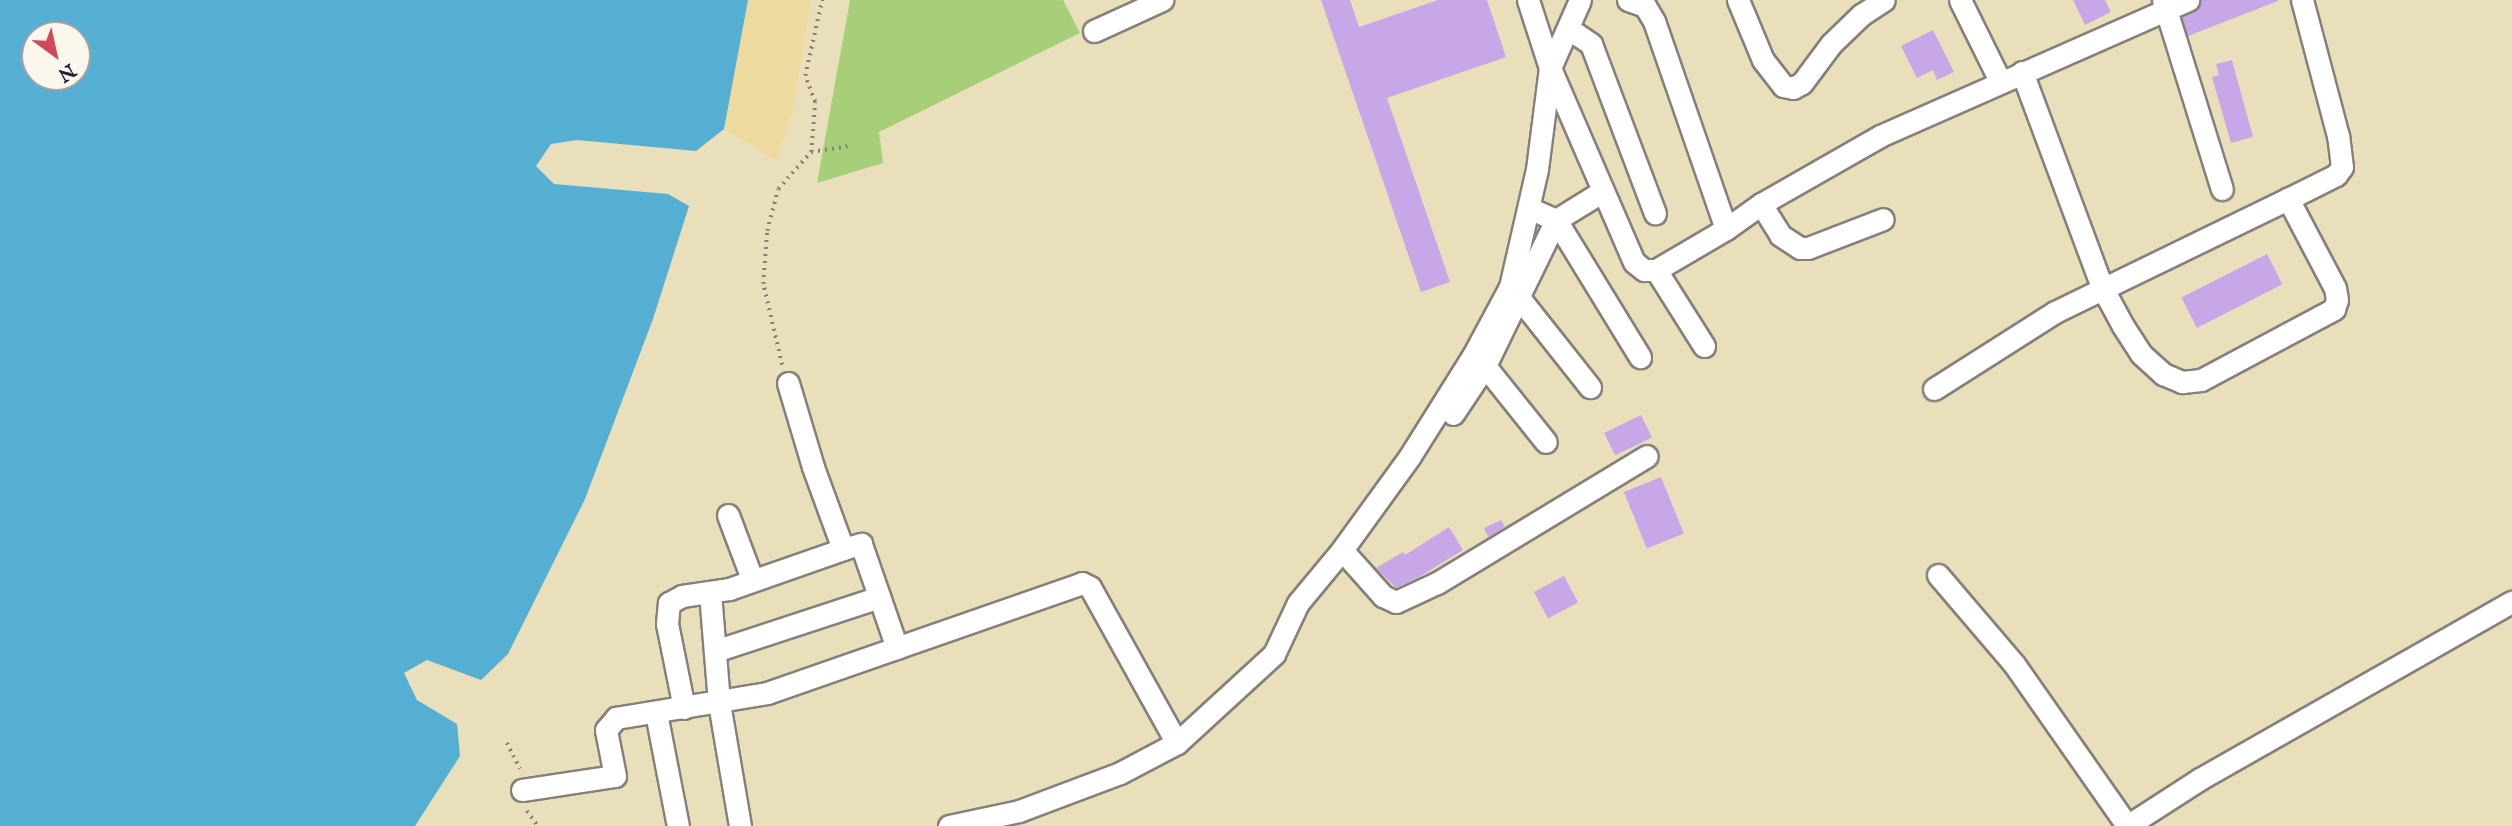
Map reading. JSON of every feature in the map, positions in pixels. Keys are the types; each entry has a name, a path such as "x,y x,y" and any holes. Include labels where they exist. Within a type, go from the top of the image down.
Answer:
{"street":[{"path":"1094,31 1162,0"},
{"path":"1528,0 1550,68 1634,262 1644,270 1656,270 1726,229 1761,204 1880,136 2164,5 2188,0"},
{"path":"1580,0 1550,68 1515,293 1590,387"},
{"path":"1628,0 1645,6 1654,21 1726,229"},
{"path":"1738,0 1763,60 1783,86 1793,88 1802,83 1841,34 1861,15 1884,0"},
{"path":"1960,0 2000,81"},
{"path":"1934,389 2015,336 2102,287 2336,175 2342,167 2338,136 2302,0"},
{"path":"2164,5 2222,189"},
{"path":"1569,29 1591,44 1656,213"},
{"path":"2022,72 2102,287 2141,354 2163,374 2182,382 2201,380 2334,309 2337,300 2335,288 2288,199"},
{"path":"1446,424 1556,220 1603,191"},
{"path":"1761,204 1780,235 1800,248 1808,248 1883,219"},
{"path":"1529,208 1556,220 1640,357"},
{"path":"1656,270 1704,346"},
{"path":"1480,360 1546,442"},
{"path":"949,826 1018,811 1120,773 1177,743 1274,654 1298,603 1342,550 1480,360"},
{"path":"788,383 813,467 843,549"},
{"path":"1342,550 1383,596 1396,602 1437,583 1647,456"},
{"path":"728,515 752,579"},
{"path":"684,708 667,624 669,603 682,596 710,593 843,549 861,544 897,648"},
{"path":"1938,575 2014,664 2127,825 2512,602"},
{"path":"522,790 615,776 606,730 617,718 767,693 1076,584 1086,584 1177,743"},
{"path":"710,593 719,703 740,826"},
{"path":"715,651 878,597"},
{"path":"656,713 678,826"}],"path":[{"path":"788,383 763,284 767,231 778,189 811,152 815,102 805,76 822,0"},
{"path":"811,152 848,146"}],"green space":[{"path":"850,0 1063,0 1080,33 879,132 883,163 817,183"}],"sand":[{"path":"748,0 811,0 793,110 776,160 724,129"}],"water":[{"path":"0,0 748,0 724,129 696,151 577,140 551,144 536,166 554,184 668,194 689,206 653,319 585,499 508,654 481,680 427,660 404,673 417,700 457,724 460,756 415,826 0,826"}],"building":[{"path":"1321,0 1350,0 1359,27 1438,0 1487,0 1506,57 1387,98 1450,282 1421,292"},
{"path":"2073,0 2105,0 2111,12 2085,25"},
{"path":"2201,0 2278,1 2188,36 2182,17 2198,8"},
{"path":"1933,30 1954,72 1937,80 1933,70 1917,78 1901,46"},
{"path":"2232,60 2253,137 2231,143 2212,77 2219,75 2216,64"},
{"path":"2267,254 2282,284 2197,328 2181,298"},
{"path":"1641,415 1652,437 1615,455 1604,433"},
{"path":"1661,477 1684,534 1647,549 1624,492"},
{"path":"1501,520 1505,527 1488,537 1484,528"},
{"path":"1449,527 1463,550 1419,577 1396,588 1376,568 1403,552 1405,555"},
{"path":"1564,576 1578,602 1548,618 1534,592"}]}
